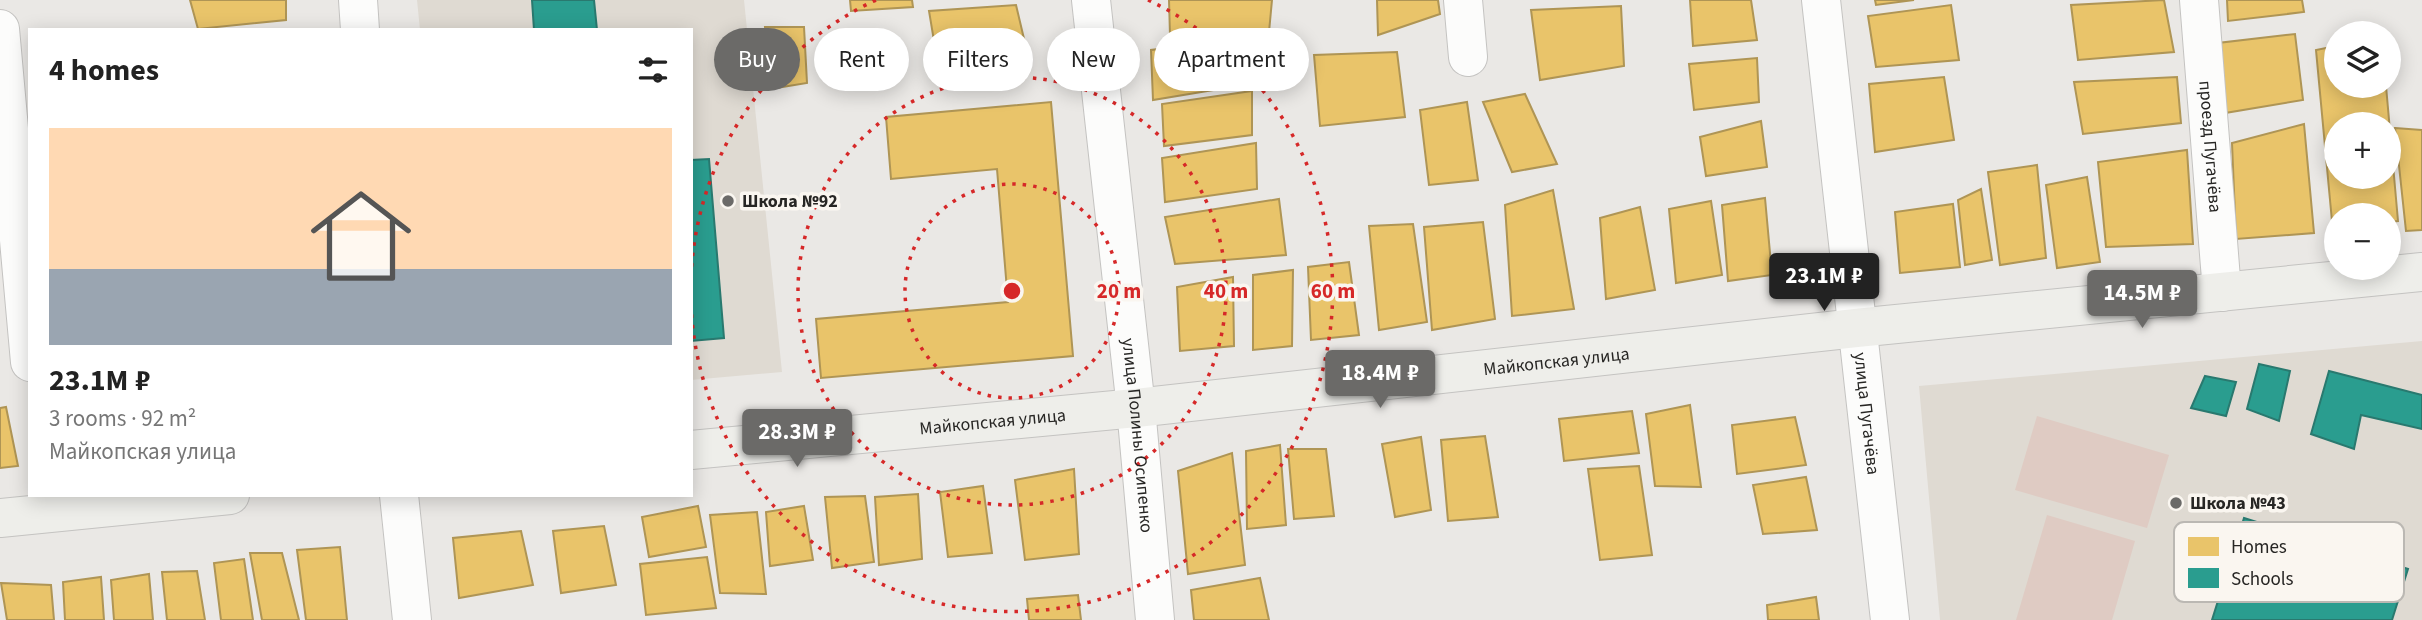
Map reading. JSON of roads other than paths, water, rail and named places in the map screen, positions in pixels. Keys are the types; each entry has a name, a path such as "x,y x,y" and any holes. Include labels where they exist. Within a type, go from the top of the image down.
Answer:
{"street":[{"path":"358,0 360,28"},
{"name":"улица Полины Осипенко","path":"1091,0 1136,408 1156,620"},
{"path":"1463,0 1468,57"},
{"name":"улица Пугачёва","path":"1821,0 1890,620"},
{"name":"проезд Пугачёва","path":"2199,0 2222,292"},
{"path":"0,29 28,340"},
{"name":"Майкопская улица","path":"693,450 1136,408 1856,328 2422,272"},
{"path":"0,517 42,504 188,497"},
{"path":"399,497 412,620"}],"place":[{"name":"Школа №92","path":"728,201"},
{"name":"Школа №43","path":"2176,503"}]}
